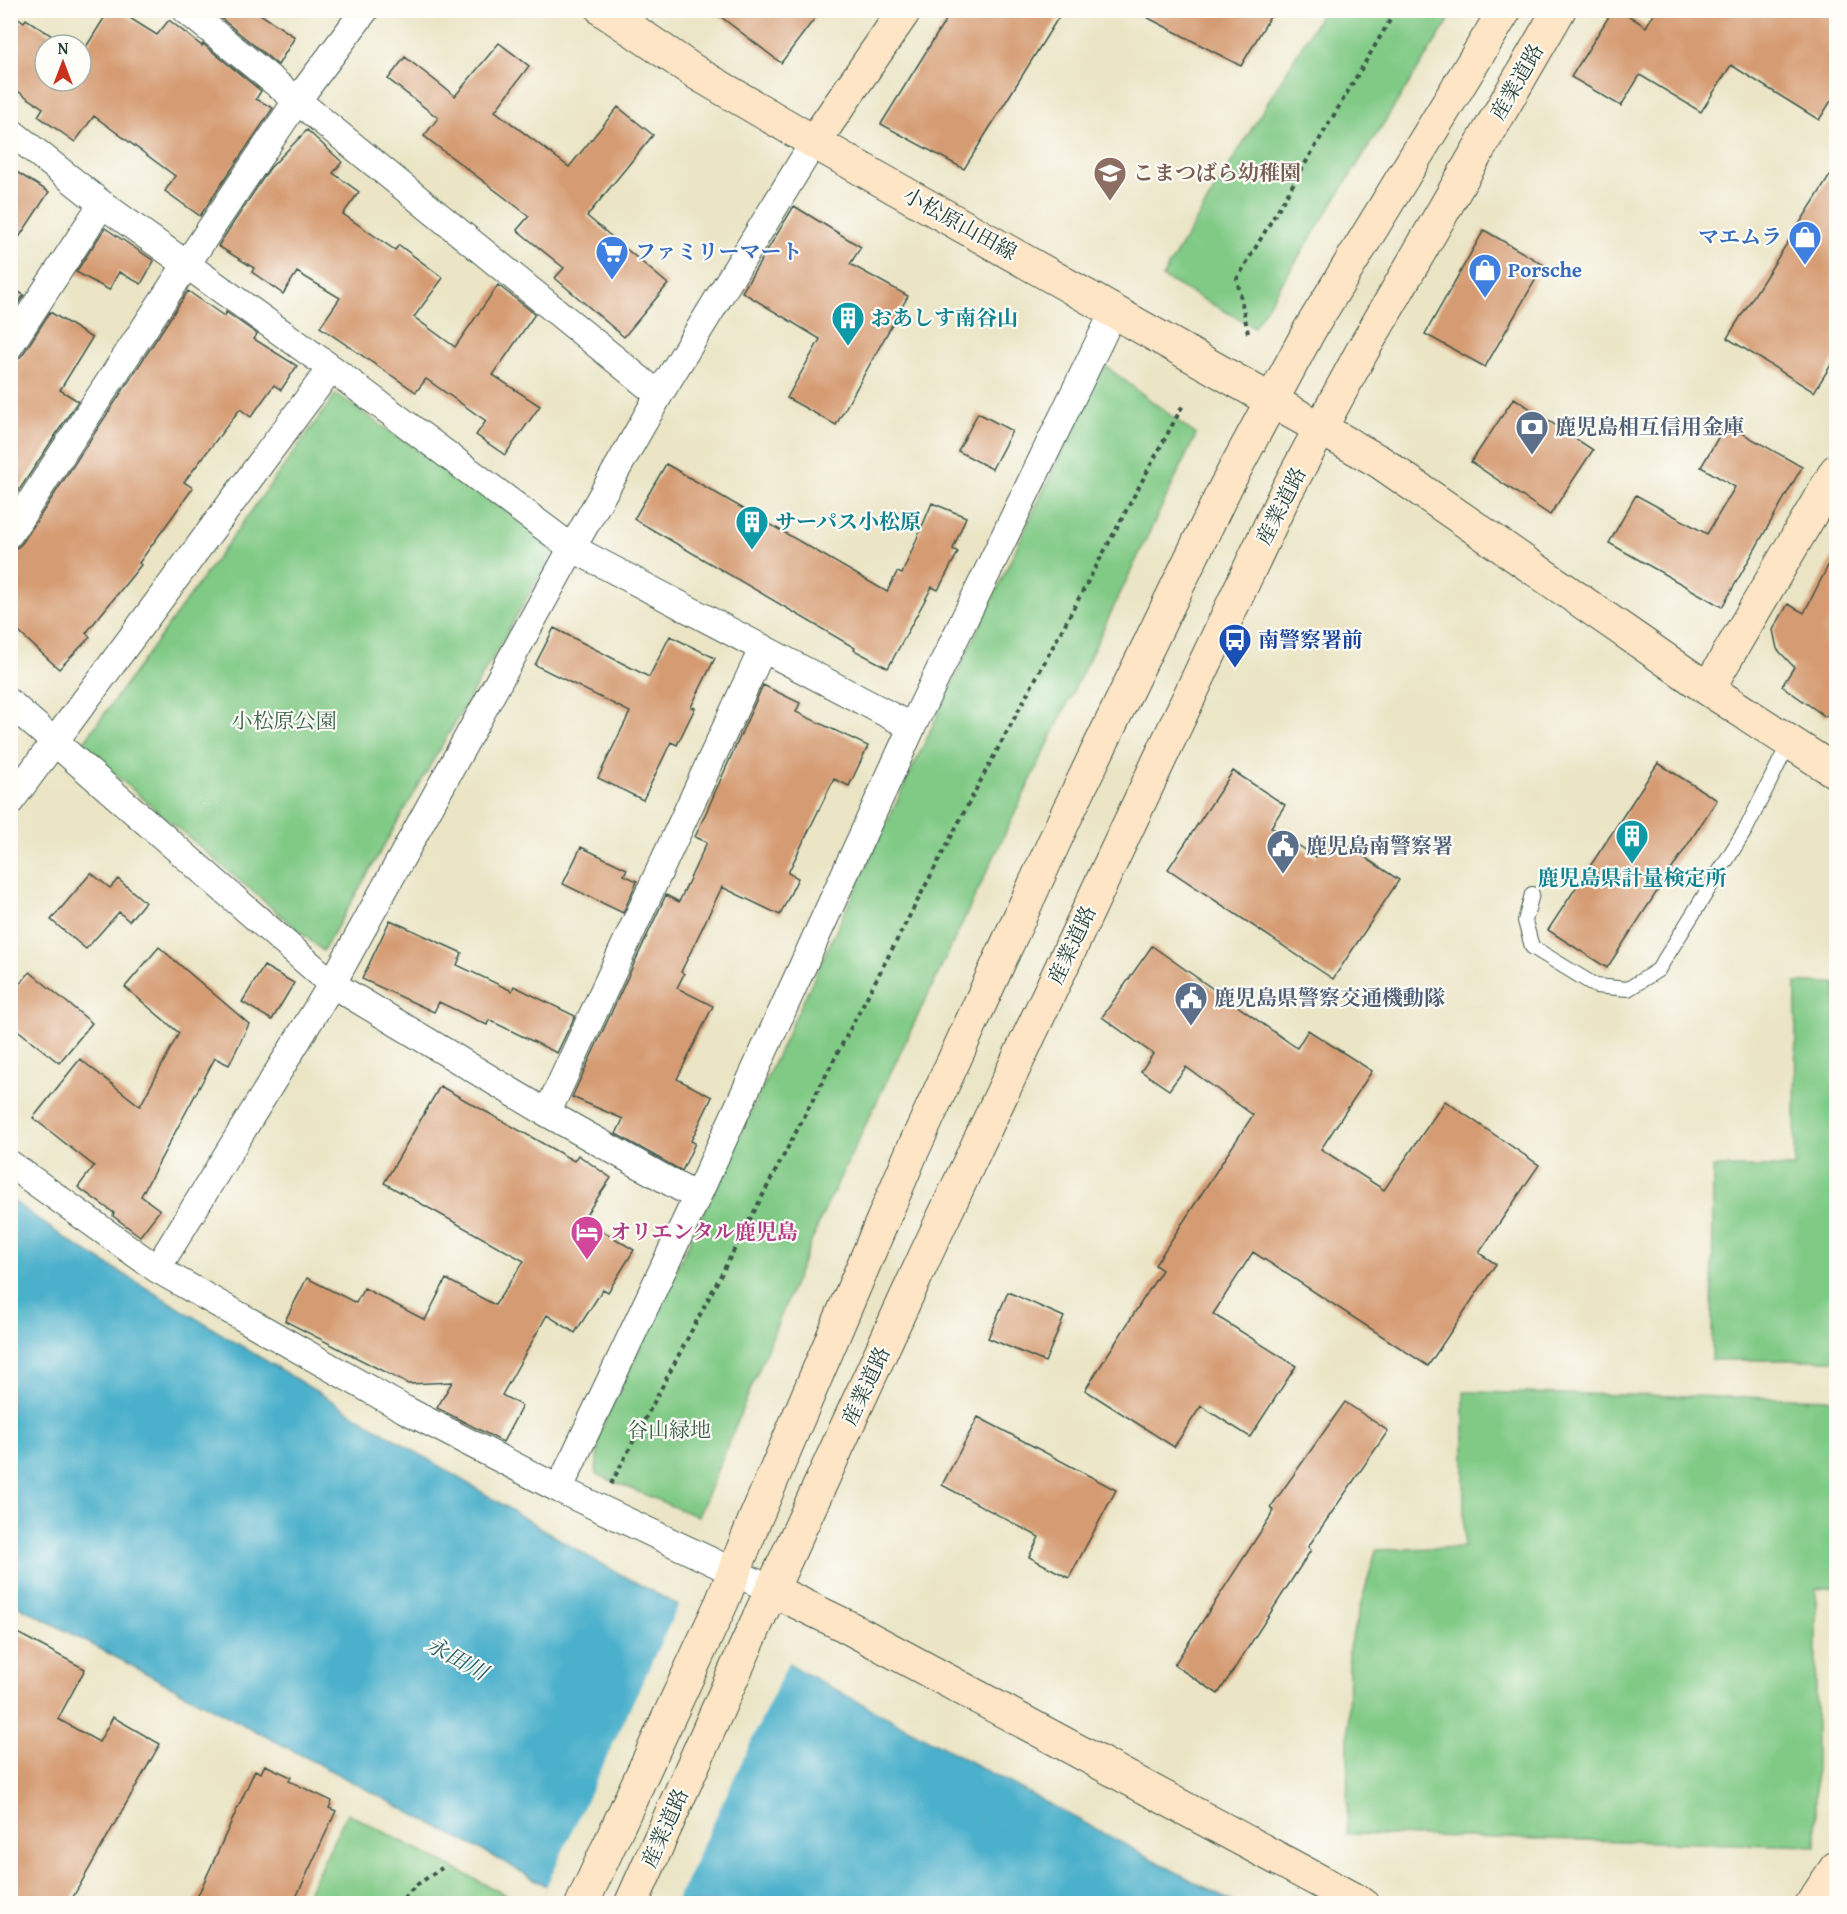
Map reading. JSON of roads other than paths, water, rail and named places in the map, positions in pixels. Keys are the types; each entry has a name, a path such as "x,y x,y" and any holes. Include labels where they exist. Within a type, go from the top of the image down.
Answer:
{"main road":[{"name":"小松原山田線","path":"603,10 698,74 814,142 1380,462 1708,689 1836,772"},
{"path":"814,142 904,10"},
{"name":"産業道路","path":"582,1904 722,1602 760,1507 911,1154 1062,825 1235,468 1309,331 1505,10"},
{"name":"産業道路","path":"631,1904 756,1624 927,1252 1284,496 1360,355 1559,10"},
{"path":"1708,689 1836,471"},
{"path":"772,1590 844,1625 1362,1904"},
{"path":"1812,1904 1836,1868"}],"street":[{"path":"186,10 296,102 659,394"},
{"path":"10,533 186,265 359,13"},
{"path":"157,1269 332,984 659,394 814,142"},
{"path":"14,144 331,368 572,548 912,727"},
{"path":"10,345 102,204"},
{"path":"559,1489 697,1197 912,727 1114,311"},
{"path":"10,802 331,368"},
{"path":"547,1113 763,648"},
{"path":"10,703 332,984 547,1113 697,1197"},
{"path":"10,1164 157,1269 404,1409 559,1489 772,1590"}],"lane":[{"path":"1532,894 1526,921 1532,947 1596,986 1628,989 1658,970 1746,829 1790,741"}],"water":[{"name":"永田川","path":"10,1199 69,1241 592,1559 1234,1903 577,1903 504,1862 11,1602"}],"place":[{"name":"こまつばら幼稚園","path":"1110,202"},
{"name":"マエムラ","path":"1805,266"},
{"name":"ファミリーマート","path":"612,281"},
{"name":"Porsche","path":"1485,299"},
{"name":"おあしす南谷山","path":"848,347"},
{"name":"鹿児島相互信用金庫","path":"1532,456"},
{"name":"サーパス小松原","path":"752,551"},
{"name":"南警察署前","path":"1235,669"},
{"name":"鹿児島県計量検定所","path":"1632,865"},
{"name":"鹿児島南警察署","path":"1283,875"},
{"name":"鹿児島県警察交通機動隊","path":"1191,1027"},
{"name":"オリエンタル鹿児島","path":"587,1261"}],"park label":[{"name":"小松原公園","path":"284,721"},
{"name":"谷山緑地","path":"669,1430"}]}
